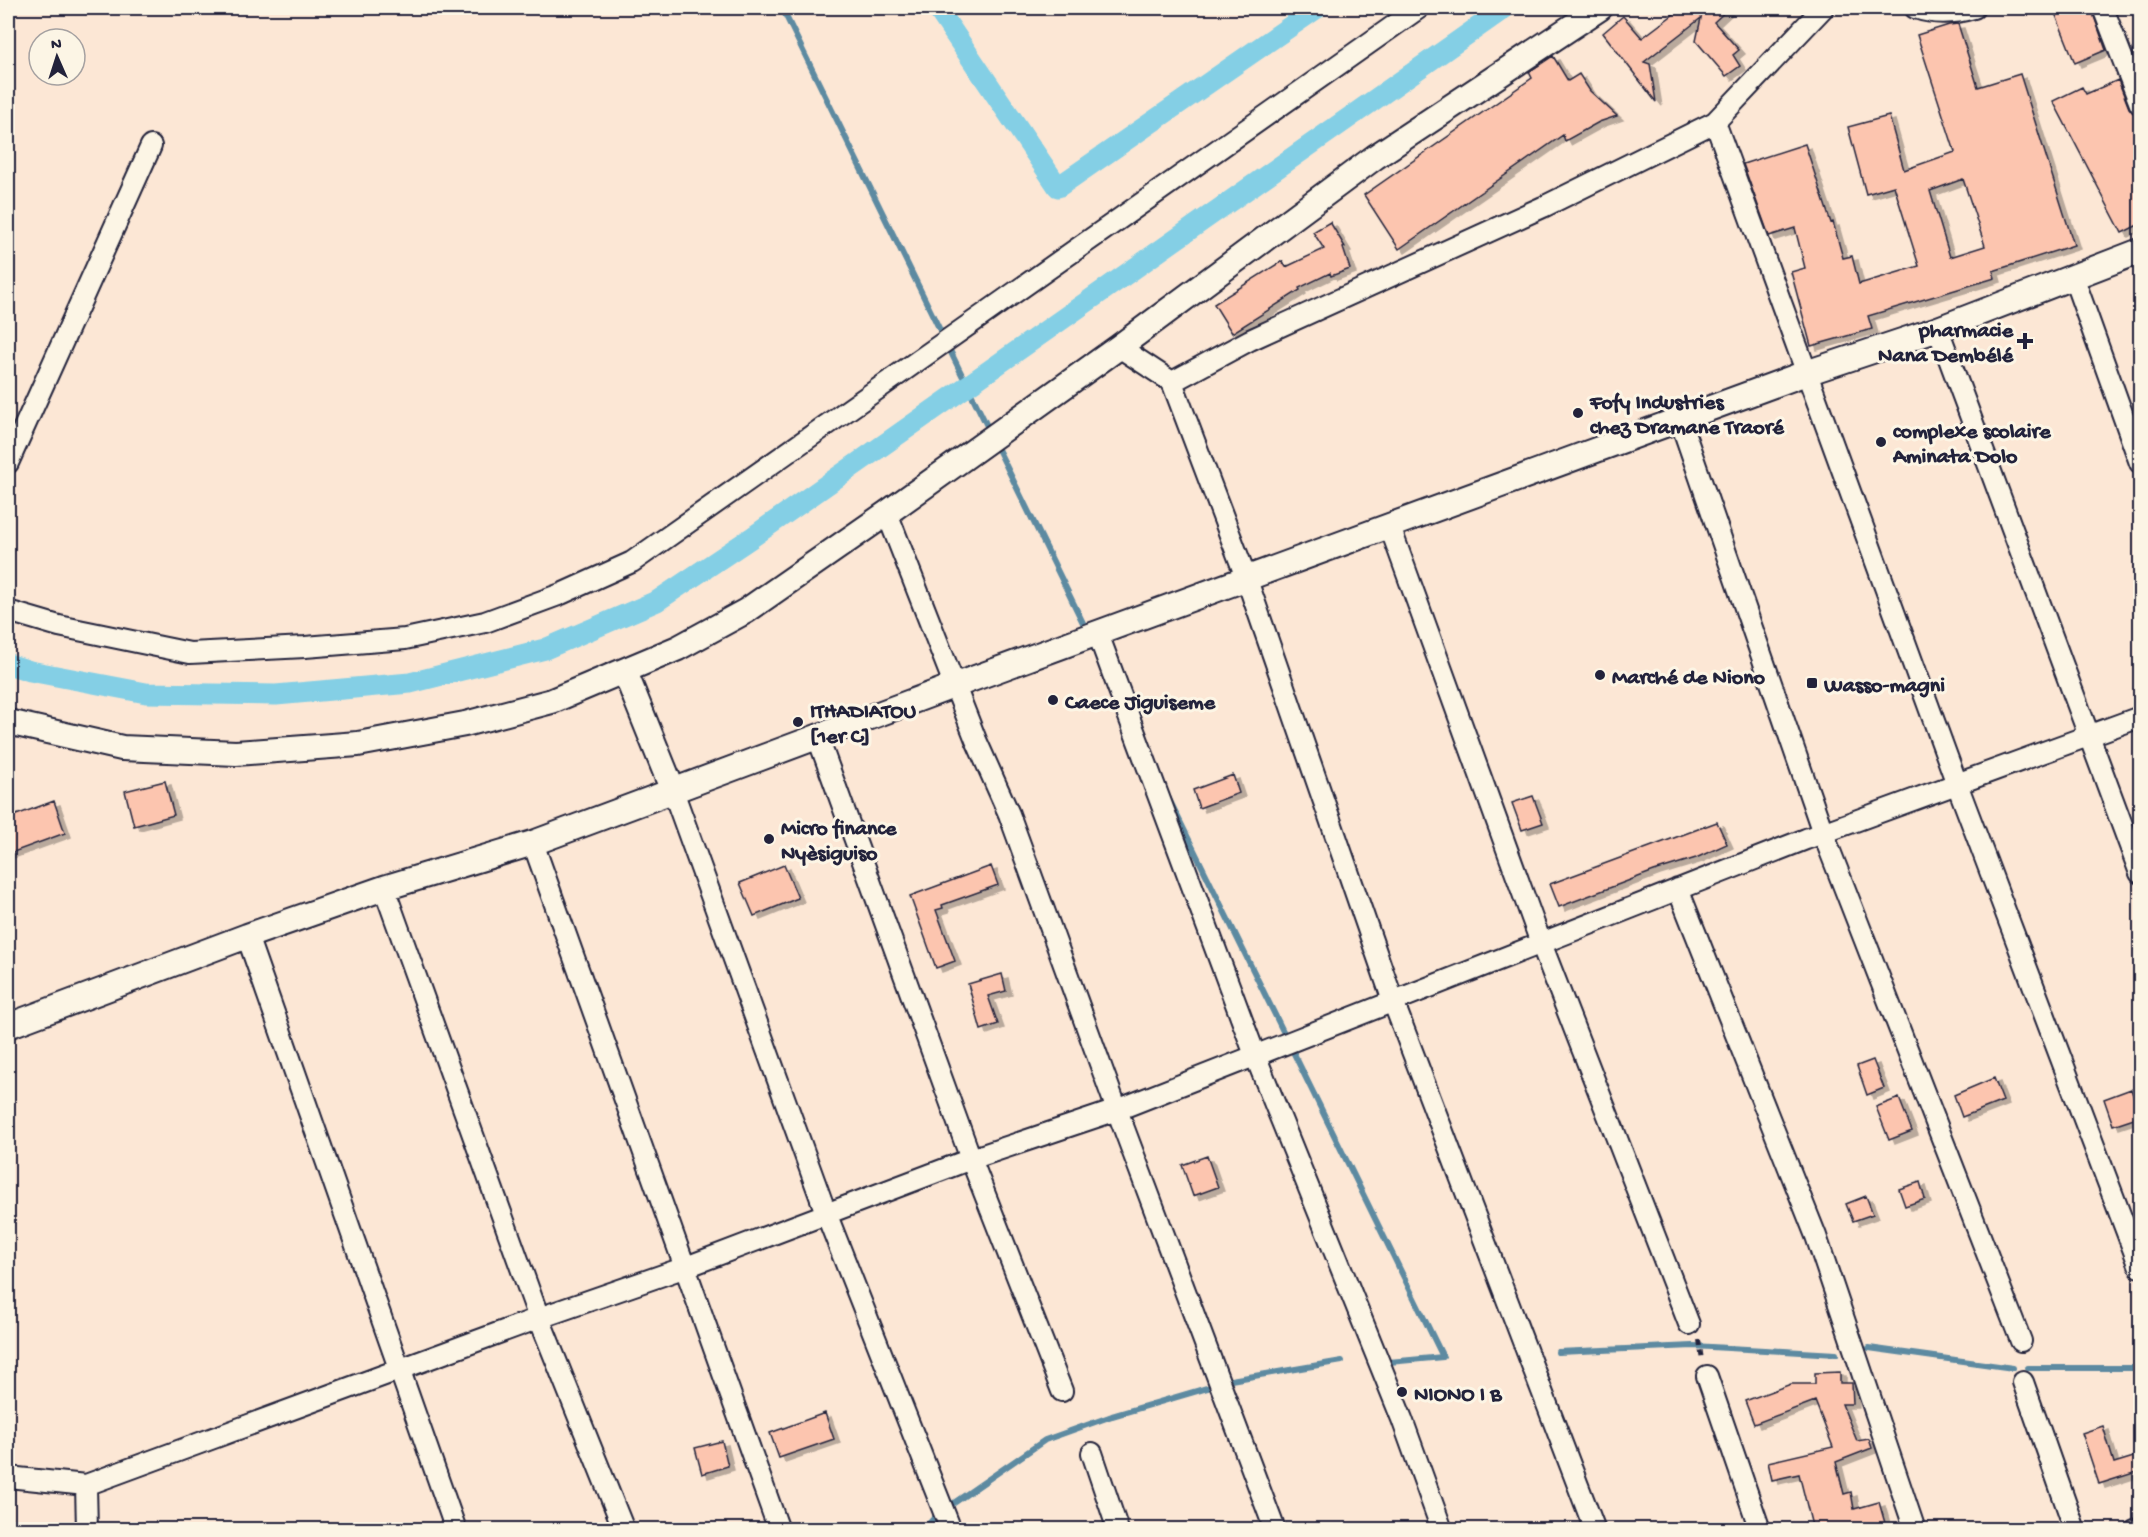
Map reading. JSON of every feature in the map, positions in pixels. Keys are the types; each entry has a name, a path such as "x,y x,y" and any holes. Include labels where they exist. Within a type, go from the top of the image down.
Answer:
{"street":[{"path":"8,610 59,626 190,653 405,639 484,622 561,594 632,562 1419,8"},
{"path":"8,722 122,748 236,753 347,745 465,724 552,701 625,672 678,648 746,611 1119,347 1376,157 1600,8"},
{"path":"1172,382 1250,340 1543,207 1715,122 1823,8"},
{"path":"1915,8 1930,13 1959,12 1974,8"},
{"path":"2103,8 2140,104"},
{"path":"1715,122 1957,784 2140,1267"},
{"path":"8,463 151,146"},
{"path":"8,1026 247,936 384,888 533,843 1806,373 1938,329 2140,251"},
{"path":"2073,276 2140,463"},
{"path":"1938,329 2140,873"},
{"path":"1119,347 1172,382 1247,580 1393,1001 1595,1530"},
{"path":"1680,420 1823,832 2021,1341"},
{"path":"887,513 976,740 1009,814 1117,1110 1275,1530"},
{"path":"1390,527 1541,943 1694,1332"},
{"path":"1098,634 1256,1056 1402,1419 1442,1530"},
{"path":"625,672 673,791 826,1213 951,1530"},
{"path":"8,1477 86,1485 539,1318 686,1267 970,1160 1117,1110 1823,832 2140,717"},
{"path":"818,738 970,1160 1062,1391"},
{"path":"533,843 779,1530"},
{"path":"384,888 539,1318 624,1530"},
{"path":"1678,889 1816,1236 1915,1530"},
{"path":"247,936 456,1530"},
{"path":"1707,1376 1760,1530"},
{"path":"2023,1382 2075,1530"},
{"path":"1092,1453 1118,1530"},
{"path":"86,1485 87,1530"},
{"path":"2135,1530 2140,1528"}],"path":[{"path":"1694,1332 1700,1355"}],"building":[{"path":"1682,8 1729,8 1714,22 1739,50 1733,55 1740,66 1726,76 1696,41 1701,18 1644,62 1650,64 1656,102 1603,33 1623,16 1642,38"},
{"path":"2053,8 2091,8 2106,50 2075,63"},
{"path":"1958,24 1978,87 2020,74 2074,245 1993,271 1995,278 1868,316 1872,329 1811,346 1791,272 1805,268 1795,228 1769,236 1743,164 1805,144 1831,223 1833,222 1843,258 1852,256 1859,284 1919,266 1894,186 1866,194 1848,127 1889,116 1904,170 1955,152 1917,35","holes":["1963,179 1985,246 1950,257 1930,191"]},
{"path":"1553,56 1568,81 1579,74 1590,91 1617,116 1599,122 1565,141 1563,135 1399,249 1364,195 1532,78 1529,72"},
{"path":"2118,80 2129,108 2137,115 2140,125 2140,224 2122,233 2053,101 2082,87 2086,94"},
{"path":"1330,222 1345,247 1343,248 1350,269 1331,276 1330,273 1299,288 1300,290 1232,333 1214,304 1282,261 1286,267 1324,249 1313,232"},
{"path":"1233,775 1239,793 1199,808 1193,790"},
{"path":"165,781 174,815 134,826 125,791"},
{"path":"1533,796 1543,823 1522,830 1512,803"},
{"path":"54,801 65,833 8,854 8,818"},
{"path":"1717,822 1727,844 1696,858 1654,871 1559,907 1550,884"},
{"path":"784,865 798,898 754,916 740,883"},
{"path":"991,866 998,885 942,905 943,908 936,910 955,961 936,968 910,896"},
{"path":"1002,974 1006,991 988,996 998,1024 981,1030 968,984"},
{"path":"1873,1060 1884,1088 1867,1095 1857,1066"},
{"path":"1994,1078 2003,1101 1962,1117 1954,1095"},
{"path":"2131,1089 2140,1116 2113,1125 2104,1099"},
{"path":"1899,1098 1912,1131 1889,1140 1876,1107"},
{"path":"1207,1156 1218,1187 1193,1196 1182,1165"},
{"path":"1920,1182 1925,1199 1905,1206 1899,1189"},
{"path":"1866,1196 1873,1214 1853,1221 1846,1204"},
{"path":"1840,1372 1840,1383 1852,1383 1853,1404 1842,1404 1857,1441 1869,1439 1872,1448 1836,1462 1844,1494 1851,1492 1854,1509 1879,1502 1887,1530 1813,1530 1799,1474 1772,1480 1768,1462 1833,1447 1815,1401 1754,1424 1745,1401 1791,1384 1815,1384 1815,1373"},
{"path":"825,1413 834,1439 779,1458 770,1433"},
{"path":"2103,1426 2114,1463 2140,1455 2140,1471 2099,1484 2082,1433"},
{"path":"722,1441 728,1466 702,1474 695,1448"}],"waterway":[{"path":"782,8 990,432"},
{"path":"937,8 1058,187 1317,8"},
{"path":"8,664 30,671 146,693 276,695 410,683 545,649 657,601 751,538 1505,8"},
{"path":"994,441 1087,631"},
{"path":"1168,797 1443,1357 1389,1362"},
{"path":"1558,1352 1693,1346 1836,1354"},
{"path":"1869,1348 2013,1368"},
{"path":"1231,1380 1342,1361"},
{"path":"2028,1368 2140,1368"},
{"path":"951,1505 1045,1440 1112,1416 1214,1386"},
{"path":"923,1530 936,1516"}],"place":[{"name":"pharmacie Nana Dembélé","path":"2025,341"},
{"name":"Fofy Industries chez Dramane Traoré","path":"1578,413"},
{"name":"complexe scolaire Aminata Dolo","path":"1881,442"},
{"name":"Marché de Niono","path":"1600,675"},
{"name":"Wasso-magni","path":"1812,683"},
{"name":"Caece Jiguiseme","path":"1053,700"},
{"name":"ITHADIATOU [1er C]","path":"798,722"},
{"name":"Micro finance Nyèsiguiso","path":"769,839"},
{"name":"NIONO I B","path":"1402,1392"}]}
